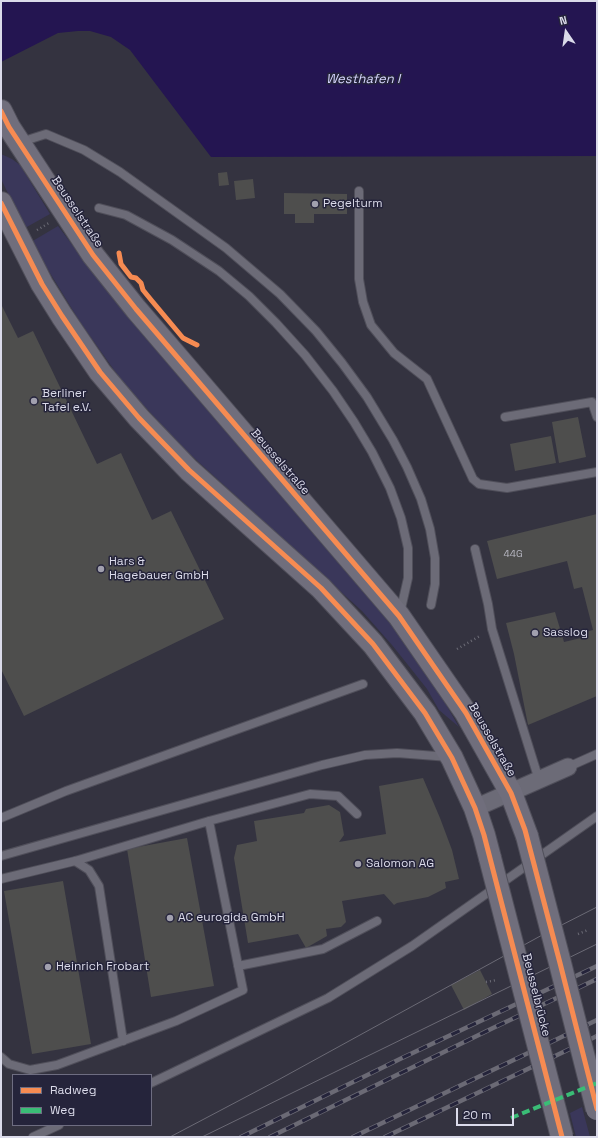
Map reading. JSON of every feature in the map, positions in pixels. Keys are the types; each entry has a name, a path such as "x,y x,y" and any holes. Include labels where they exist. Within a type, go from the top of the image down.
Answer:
{"main road":[{"name":"Beusselstraße","path":"8,128 93,255 141,315 399,616 466,713 511,793 527,836 597,1109"},
{"path":"1,203 42,284 100,372 139,418 189,470 321,588 374,644 425,713 452,758 475,808"},
{"name":"Beusselbrücke","path":"475,808 484,835 562,1137"}],"street":[{"path":"511,793 568,767"},
{"name":"Beusselstraße","path":"475,808 511,793"}],"lane":[{"path":"8,128 46,134 84,150 120,172 226,248 280,294 316,331 367,397 393,440 421,499 430,529 435,558 435,584 431,605"},
{"path":"359,191 359,279 363,302 371,325 394,353 428,379 473,479 479,484 507,488 597,472"},
{"path":"99,208 126,214 172,240 219,272 249,296 306,355 354,422 372,452 390,488 408,548 408,578 399,616"},
{"path":"505,417 592,402 597,417"},
{"path":"475,549 492,628 539,780"},
{"path":"1,818 66,792 363,684"},
{"path":"1,856 322,765 365,755 397,753 452,758"},
{"path":"568,767 597,754"},
{"path":"1,879 75,861 209,821 310,794 338,796 357,814"},
{"path":"152,1083 328,998 412,946 597,816"},
{"path":"1,1057 9,1064 30,1070 57,1065 176,1021 243,990 209,821"},
{"path":"75,861 89,870 99,886 123,1041"},
{"path":"238,966 323,949 377,921"},
{"path":"33,1137 57,1126"}],"path":[{"path":"35,231 53,220"},
{"path":"457,649 468,644"},
{"path":"578,934 588,930"},
{"path":"486,982 497,980"}],"shaded area":[{"path":"1,154 20,165 50,214 25,228 1,179"},
{"path":"58,226 114,300 391,624 431,679 459,727 439,710 427,689 392,645 362,611 181,446 124,384 80,322 31,242"},
{"path":"582,1107 590,1137 576,1137 570,1113"}],"water":[{"name":"Westhafen I","path":"1,1 597,1 597,156 211,157 130,50 111,37 90,31 58,33 1,62"}],"building":[{"path":"227,172 229,185 219,186 218,173"},
{"path":"253,179 255,198 236,200 234,181"},
{"name":"Pegelturm","path":"284,193 347,194 347,214 314,214 314,223 295,223 295,214 284,214"},
{"name":"Hars & Hagebauer GmbH","path":"1,304 18,338 33,331 97,464 121,453 152,520 171,511 224,619 24,716 1,669"},
{"path":"578,417 586,457 559,463 552,422"},
{"path":"551,436 556,463 515,471 510,444"},
{"path":"597,514 597,696 528,725 514,654 506,623 555,612 564,642 585,637 585,632 593,630 582,587 574,589 567,561 497,579 487,541"},
{"name":"Salomon AG","path":"423,778 452,850 459,879 445,882 446,888 428,897 397,903 394,905 384,894 342,901 346,922 341,927 326,929 327,936 306,948 298,934 248,943 234,858 237,845 257,841 254,821 304,813 306,809 329,805 340,812 344,835 339,842 386,834 379,786"},
{"name":"AC eurogida GmbH","path":"187,838 214,986 151,997 127,849"},
{"name":"Heinrich Frobart","path":"63,881 91,1044 32,1054 4,891"},
{"path":"480,970 492,994 464,1010 451,985"}],"tram line":[{"path":"170,1137 278,1080 544,934 597,907"},
{"path":"202,1137 597,944"}],"railway":[{"path":"241,1137 402,1058 597,966"},
{"path":"270,1137 597,979"},
{"path":"353,1137 597,1020"},
{"path":"385,1137 597,1036"}],"marked path":[{"path":"511,1118 597,1083"}],"cycle path":[{"path":"1,111 9,127 93,255 136,309 399,616 466,713 511,793 525,830 597,1109"},
{"path":"1,203 42,284 100,372 139,418 189,470 321,588 373,644 425,713 452,758 475,808 484,835 562,1137"},
{"path":"119,253 121,264 131,277 136,278 141,283 143,290 183,338 197,345"}],"place":[{"name":"Pegelturm","path":"315,204"},
{"name":"Berliner Tafel e.V.","path":"34,401"},
{"name":"Hars & Hagebauer GmbH","path":"101,569"},
{"name":"Sasslog","path":"535,633"},
{"name":"Salomon AG","path":"358,864"},
{"name":"AC eurogida GmbH","path":"170,918"},
{"name":"Heinrich Frobart","path":"48,967"}]}
